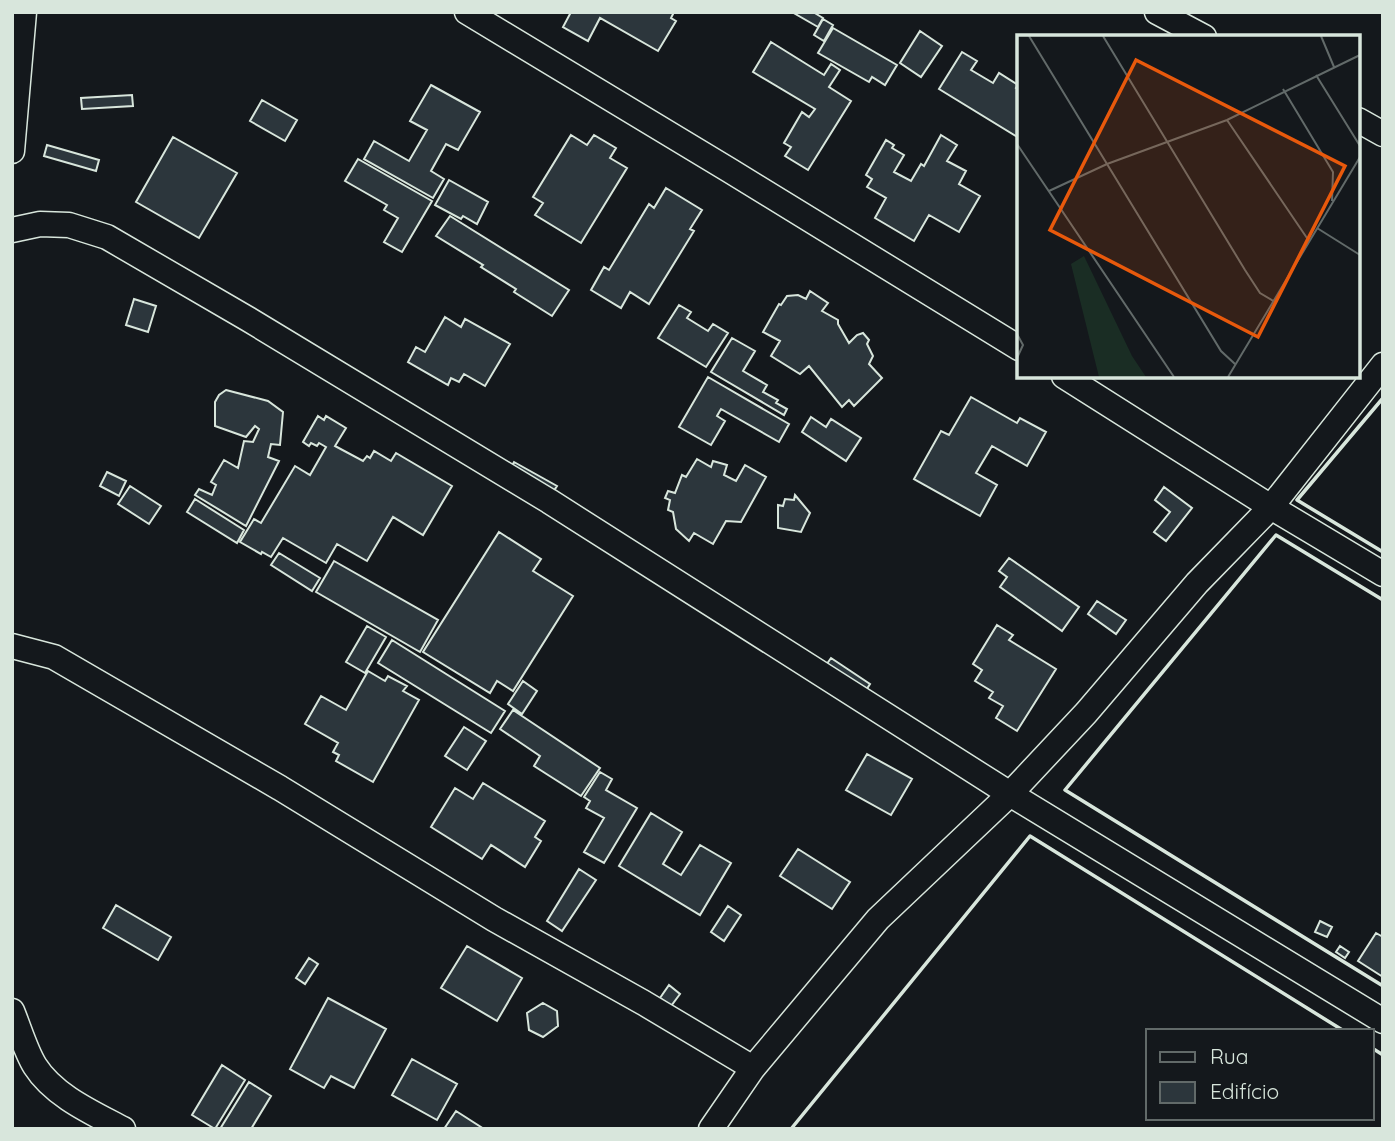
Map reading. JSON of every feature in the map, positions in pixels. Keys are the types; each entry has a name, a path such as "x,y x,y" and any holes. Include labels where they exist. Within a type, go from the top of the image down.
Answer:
{"street":[{"path":"12,151 24,12"},
{"path":"467,12 1017,347"},
{"path":"1157,12 1200,35"},
{"path":"1360,121 1383,134"},
{"path":"12,230 40,224 68,225 107,237 248,318 548,501 1010,794 1383,1021"},
{"path":"711,1129 753,1068 878,919 1010,794 1086,713 1197,583 1271,507 1383,365"},
{"path":"1067,378 1271,507 1383,574"},
{"path":"12,646 54,657 279,788 494,919 753,1068"},
{"path":"12,1011 34,1066 47,1080 69,1098 123,1129"}],"building":[{"path":"571,12 674,12 671,18 676,21 658,51 600,18 588,41 563,27"},
{"path":"792,12 813,12 823,18 818,27"},
{"path":"823,19 833,25 824,41 814,35"},
{"path":"833,28 897,65 885,85 872,77 869,82 818,53"},
{"path":"920,31 942,46 921,77 900,63"},
{"path":"771,42 824,75 831,64 840,70 829,87 851,101 808,170 785,156 791,147 784,143 802,112 809,117 815,109 753,72"},
{"path":"962,52 977,61 971,70 993,83 999,73 1017,84 1017,137 939,89"},
{"path":"431,85 480,112 458,150 446,144 431,171 444,179 433,198 364,159 374,141 409,161 427,130 410,121"},
{"path":"132,95 133,106 82,109 81,98"},
{"path":"262,100 297,120 285,141 250,121"},
{"path":"571,135 587,145 594,135 616,148 610,158 627,168 581,243 535,215 543,203 533,197"},
{"path":"941,135 957,145 947,161 966,171 959,184 980,196 959,232 929,215 914,241 875,218 886,198 867,187 872,179 866,175 886,140 894,145 892,148 904,155 894,172 911,181 921,164 924,166"},
{"path":"173,137 237,173 199,238 136,202"},
{"path":"47,145 99,160 96,171 44,156"},
{"path":"358,159 432,201 402,252 384,242 398,218 384,210 387,205 345,181"},
{"path":"449,180 488,202 477,224 435,205"},
{"path":"666,188 702,210 690,229 694,231 649,304 630,292 621,308 591,290 604,267 609,270 649,204 654,208"},
{"path":"450,216 569,290 552,316 514,292 516,289 481,267 483,265 436,236"},
{"path":"810,291 828,303 822,311 838,320 849,343 863,333 869,340 867,344 873,356 869,364 882,378 854,406 849,400 842,407 809,366 800,374 771,356 780,341 763,332 779,304 781,305 787,296 798,295 806,299"},
{"path":"134,299 156,306 148,332 126,325"},
{"path":"679,305 691,312 687,318 708,331 713,324 728,333 706,367 658,338"},
{"path":"445,317 461,327 465,319 510,344 485,386 464,374 459,382 451,378 448,385 408,362 416,347 425,352"},
{"path":"732,338 755,351 743,371 767,385 763,392 778,400 776,403 787,409 784,415 711,372"},
{"path":"708,377 789,424 779,442 721,409 717,416 725,421 711,445 679,427"},
{"path":"226,390 268,401 283,412 280,445 271,444 268,457 279,461 246,526 195,495 199,489 212,495 216,485 211,482 224,460 238,468 244,441 253,442 259,429 255,426 246,437 215,426 215,402"},
{"path":"971,397 1017,423 1020,418 1046,432 1027,466 992,446 976,473 997,485 980,516 914,479 941,431 949,435"},
{"path":"318,416 324,420 326,416 346,428 335,446 363,461 367,456 370,458 374,451 391,461 396,453 452,486 423,535 393,517 367,561 337,544 326,563 283,538 271,557 240,542 254,519 261,523 295,466 310,475 326,447 319,443 317,446 311,443 309,446 303,442"},
{"path":"811,417 826,427 831,419 861,438 846,461 802,432"},
{"path":"697,459 711,467 713,461 727,465 724,475 736,481 745,465 766,477 741,522 726,521 713,544 694,533 689,541 676,529 673,512 668,510 670,500 665,498 668,491 675,493 682,475 686,477"},
{"path":"514,462 557,486 551,495 509,471"},
{"path":"107,472 126,481 119,496 100,486"},
{"path":"130,486 161,506 149,524 118,504"},
{"path":"1164,487 1192,508 1166,541 1154,532 1170,512 1155,500"},
{"path":"795,495 810,513 801,532 778,528 778,505 783,506 785,499 794,500"},
{"path":"195,499 244,530 237,543 187,512"},
{"path":"499,532 541,559 533,571 573,596 513,691 497,681 490,693 423,652"},
{"path":"279,553 320,578 312,591 271,565"},
{"path":"1009,558 1079,607 1062,631 1000,587 1007,577 999,571"},
{"path":"334,561 438,620 420,652 316,592"},
{"path":"1097,601 1126,620 1116,634 1088,614"},
{"path":"997,625 1013,635 1009,640 1056,669 1017,731 996,718 1003,706 989,698 993,692 975,681 982,670 973,664"},
{"path":"367,626 386,637 365,673 346,662"},
{"path":"392,640 505,711 491,733 378,663"},
{"path":"831,658 870,684 863,695 824,668"},
{"path":"368,671 385,681 388,676 407,686 403,691 419,700 373,782 336,761 339,755 333,752 338,743 305,724 321,696 346,710"},
{"path":"523,681 537,691 522,714 508,704"},
{"path":"513,710 600,768 581,796 534,766 540,756 500,729"},
{"path":"464,727 486,741 467,770 445,756"},
{"path":"867,754 912,779 891,815 846,790"},
{"path":"600,772 612,779 606,790 637,808 604,863 584,852 604,818 586,808 590,801 584,797"},
{"path":"483,783 545,821 535,837 541,841 525,867 491,845 482,859 431,827 455,788 473,799"},
{"path":"651,813 682,832 663,864 681,875 700,845 731,863 700,915 619,866"},
{"path":"798,849 850,882 832,909 780,876"},
{"path":"579,869 596,880 562,931 547,921"},
{"path":"116,905 171,937 158,960 103,928"},
{"path":"728,906 741,915 724,941 711,932"},
{"path":"1320,921 1332,927 1327,937 1315,932"},
{"path":"1376,933 1383,937 1383,977 1358,961"},
{"path":"467,946 522,978 497,1021 441,988"},
{"path":"1340,946 1349,952 1345,958 1336,952"},
{"path":"309,958 318,964 305,984 296,978"},
{"path":"669,985 680,994 671,1006 660,998"},
{"path":"328,998 386,1029 354,1088 331,1076 324,1088 290,1069"},
{"path":"543,1003 557,1011 558,1026 543,1037 529,1030 527,1013"},
{"path":"412,1059 457,1084 437,1120 392,1095"},
{"path":"222,1065 245,1080 215,1129 192,1115"},
{"path":"249,1082 271,1096 251,1129 220,1129"},
{"path":"456,1111 484,1129 444,1129"}],"wall":[{"path":"1383,398 1297,500 1383,552"},
{"path":"1383,600 1276,535 1065,790 1383,986"},
{"path":"791,1129 1030,836 1341,1029"},
{"path":"1374,1049 1383,1055"}]}
